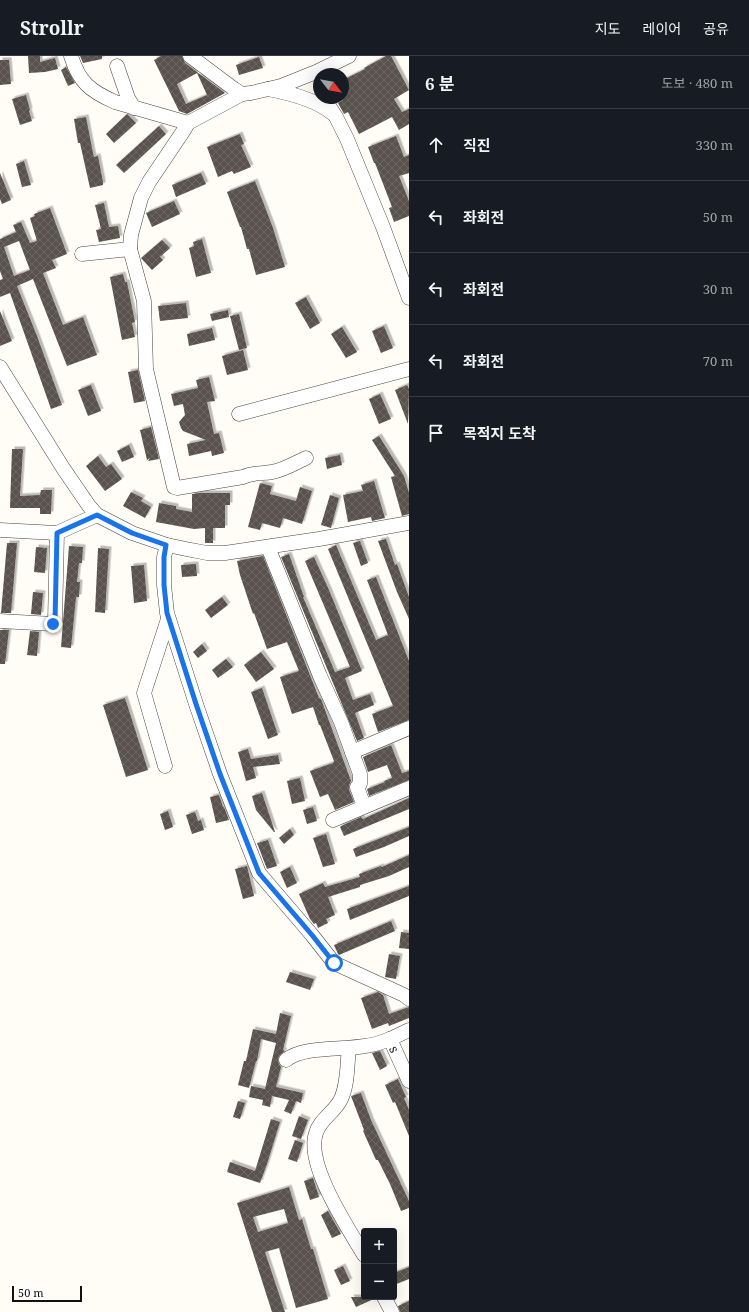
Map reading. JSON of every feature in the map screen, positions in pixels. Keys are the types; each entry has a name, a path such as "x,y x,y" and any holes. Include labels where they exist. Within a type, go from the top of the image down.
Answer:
{"street":[{"path":"71,56 79,76 105,98 134,108 188,123"},
{"path":"190,56 234,90 242,94"},
{"path":"306,458 272,472 253,473 243,477 177,488 174,487 146,369 144,301 130,249 131,235 141,198 148,182 188,123 242,94 267,89 316,72 326,65 349,56"},
{"path":"117,66 128,98 134,108"},
{"path":"267,89 311,101 336,117"},
{"path":"328,104 347,139 380,220 409,298"},
{"path":"82,254 130,249"},
{"path":"239,414 409,369"},
{"path":"1,372 71,481 97,515 132,533 166,545 219,553 268,547 409,523"},
{"path":"0,530 57,533 97,515"},
{"path":"0,621 53,624 55,621 57,533"},
{"path":"166,545 164,557 164,585 168,619 220,774 259,873 334,963 404,995 409,999"},
{"path":"268,547 352,752 360,774 360,784 357,788 364,806"},
{"path":"165,766 144,693 168,619"},
{"path":"352,752 409,728"},
{"path":"333,820 409,788"},
{"path":"286,1060 292,1055 305,1052 331,1048 368,1046 390,1039 409,1030"},
{"name":"s","path":"390,1039 409,1082"},
{"path":"350,1048 344,1089 341,1099 335,1109 319,1125 315,1134 314,1145 315,1154 326,1190 361,1250"},
{"path":"386,1300 392,1312"}],"building":[{"path":"28,56 40,56 40,62 55,58 58,69 29,73"},
{"path":"80,56 102,56 102,59 83,63"},
{"path":"161,56 182,56 185,63 225,93 187,114 179,111 154,60","holes":["197,73 207,95 186,104 177,84"]},
{"path":"386,56 391,56 409,90 394,99 402,112 409,109 409,124 399,130 392,117 359,134 348,112 344,114 339,104 349,104 349,77 365,69 364,68"},
{"path":"259,57 263,68 239,75 236,65"},
{"path":"0,60 9,60 11,84 0,85"},
{"path":"66,67 75,83 68,86 61,70"},
{"path":"26,95 32,121 20,125 12,99"},
{"path":"127,114 136,123 114,143 106,134"},
{"path":"86,117 94,157 98,156 103,182 103,185 90,188 80,143 78,143 74,119"},
{"path":"159,126 166,134 124,173 116,165"},
{"path":"240,134 244,144 241,145 251,167 234,174 232,171 218,177 207,147"},
{"path":"396,136 404,157 409,155 409,173 399,176 409,201 409,216 394,222 389,208 392,207 368,147"},
{"path":"24,161 31,185 22,187 16,164"},
{"path":"0,173 11,200 2,204 0,199"},
{"path":"201,173 206,184 176,197 172,185"},
{"path":"255,181 273,228 285,267 256,275 249,249 247,249 241,227 227,192"},
{"path":"174,201 180,214 152,227 146,213"},
{"path":"104,203 109,227 118,226 120,238 99,242 96,230 101,229 95,205"},
{"path":"50,208 67,254 52,260 56,268 43,273 63,325 83,317 97,355 67,366 33,279 17,286 62,405 51,409 10,293 0,297 0,280 3,279 0,271 0,239 16,232 13,225 21,222 30,243 37,241 30,218 35,216 34,214","holes":["19,241 30,270 14,276 4,247"]},
{"path":"202,239 211,273 196,277 189,248 194,246 193,242"},
{"path":"162,240 170,248 160,257 163,260 152,270 141,258"},
{"path":"123,274 125,282 127,282 135,322 132,323 135,337 122,340 110,277"},
{"path":"306,297 320,323 310,329 295,303"},
{"path":"186,303 188,318 160,321 158,306"},
{"path":"228,310 229,317 212,321 210,314"},
{"path":"0,311 12,341 0,346"},
{"path":"239,314 247,348 239,350 230,316"},
{"path":"384,326 393,348 381,353 372,331"},
{"path":"342,327 357,352 346,358 331,334"},
{"path":"212,328 215,340 189,346 187,334"},
{"path":"243,350 248,370 227,375 222,356"},
{"path":"138,370 145,401 134,403 128,372"},
{"path":"209,377 215,401 207,402 214,434 219,433 224,453 212,456 211,451 189,456 187,444 206,440 183,431 179,422 185,415 183,404 174,406 171,394 198,388 196,380"},
{"path":"91,385 101,411 88,416 78,390"},
{"path":"407,385 409,389 408,424 395,390"},
{"path":"380,394 391,419 379,424 369,399"},
{"path":"151,427 159,459 148,461 150,458 147,460 140,430"},
{"path":"379,436 404,476 409,493 409,514 402,516 391,477 395,476 372,440"},
{"path":"129,445 134,457 122,462 117,451"},
{"path":"12,449 23,449 20,496 40,495 41,490 52,490 51,514 40,514 40,508 10,508"},
{"path":"340,455 342,465 327,469 325,458"},
{"path":"98,456 106,467 111,464 122,479 105,491 86,466"},
{"path":"374,481 385,518 372,521 371,517 348,522 343,495 363,491 361,485"},
{"path":"260,483 272,486 270,494 296,501 300,487 312,491 302,524 283,518 280,528 262,523 260,530 248,527"},
{"path":"131,492 143,498 141,501 151,507 145,518 123,506"},
{"path":"230,493 230,505 225,505 225,528 213,528 213,543 205,543 205,528 194,529 156,522 159,503 176,506 176,509 192,512 192,494"},
{"path":"330,495 339,498 331,528 321,525"},
{"path":"386,539 395,565 397,564 409,597 409,619 378,541"},
{"path":"360,541 368,563 361,566 353,543"},
{"path":"7,543 17,543 11,613 1,613"},
{"path":"336,545 376,640 388,635 367,580 376,577 409,661 409,720 378,732 372,714 393,706 328,549"},
{"path":"69,546 83,547 82,563 79,563 77,582 80,582 79,597 76,597 71,648 61,647"},
{"path":"36,547 47,548 45,573 34,572"},
{"path":"98,548 109,549 105,613 95,612"},
{"path":"289,554 303,597 335,672 350,667 305,561 314,557 362,671 345,678 353,700 370,694 374,705 355,713 364,738 357,741 281,557"},
{"path":"263,556 319,698 321,699 351,781 349,790 354,802 335,810 328,794 320,797 310,771 333,763 334,761 313,707 292,714 280,677 299,671 287,642 267,649 240,575 237,561"},
{"path":"196,564 197,576 182,577 181,565"},
{"path":"144,565 147,601 134,603 131,566"},
{"path":"33,592 43,593 41,615 31,614"},
{"path":"222,597 228,605 211,618 205,610"},
{"path":"0,630 9,630 5,664 0,664"},
{"path":"30,631 39,632 37,656 27,655"},
{"path":"202,644 207,651 198,658 193,652"},
{"path":"261,652 274,669 256,682 244,665"},
{"path":"226,659 233,667 218,678 212,670"},
{"path":"262,688 278,735 268,739 251,692"},
{"path":"125,698 148,770 126,777 103,705"},
{"path":"391,745 402,773 409,771 409,780 369,796 367,789 392,778 387,765 368,772 363,757"},
{"path":"248,749 251,759 278,755 280,764 253,767 256,778 246,781 238,752"},
{"path":"300,778 305,801 292,804 287,781"},
{"path":"262,793 275,832 256,810 252,796"},
{"path":"219,795 229,820 216,823 210,797"},
{"path":"409,798 409,809 344,836 340,827 341,826 361,817 363,819"},
{"path":"313,807 317,821 307,824 303,810"},
{"path":"168,811 173,827 165,830 160,814"},
{"path":"195,812 198,821 201,820 204,830 192,834 186,815"},
{"path":"409,827 409,836 356,857 353,849"},
{"path":"290,829 294,835 284,844 279,838"},
{"path":"326,834 335,864 323,867 313,838"},
{"path":"268,840 277,866 267,869 257,843"},
{"path":"409,855 409,867 389,876 360,885 360,887 328,897 335,915 326,919 328,923 318,928 316,923 314,924 310,919 299,894 323,883 325,887 360,877 359,874 381,866 382,867"},
{"path":"247,866 254,896 243,899 235,869"},
{"path":"290,867 297,883 287,888 280,872"},
{"path":"409,886 409,896 350,920 347,909"},
{"path":"391,921 395,931 339,955 338,954 334,945"},
{"path":"401,932 409,933 409,949 399,948"},
{"path":"389,954 400,956 396,979 385,977"},
{"path":"290,972 314,979 310,990 286,982"},
{"path":"378,992 383,995 389,1014 409,1007 409,1018 389,1026 388,1023 372,1029 361,998"},
{"path":"280,1013 291,1016 283,1050 285,1051 279,1056 278,1060 281,1067 276,1087 303,1093 301,1103 296,1101 291,1114 284,1111 289,1100 272,1096 270,1107 262,1105 263,1100 249,1097 251,1086 265,1089 276,1043 261,1039 257,1061 249,1088 238,1085 244,1061 246,1061 253,1029 276,1034"},
{"path":"380,1051 387,1066 380,1070 372,1053"},
{"path":"398,1079 406,1097 404,1098 409,1110 409,1136 395,1102 393,1103 385,1085"},
{"path":"361,1093 371,1120 409,1201 409,1208 401,1211 390,1184 378,1160 376,1160 363,1131 364,1130 351,1096"},
{"path":"238,1101 245,1103 240,1119 233,1117"},
{"path":"299,1116 308,1120 301,1139 292,1136"},
{"path":"271,1119 280,1122 260,1183 227,1172 230,1162 255,1171"},
{"path":"295,1140 303,1143 297,1162 288,1159"},
{"path":"313,1178 319,1197 310,1200 304,1181"},
{"path":"289,1187 299,1220 302,1219 311,1249 313,1249 328,1299 296,1308 279,1248 265,1252 285,1312 272,1312 237,1203","holes":["284,1209 288,1223 258,1232 253,1217"]},
{"path":"328,1211 341,1234 332,1238 321,1215"},
{"path":"343,1266 350,1281 341,1285 334,1270"},
{"path":"409,1267 409,1279 397,1284 397,1272"},
{"path":"351,1297 361,1297 361,1300 372,1300 356,1307"},
{"path":"409,1301 409,1312 400,1312 398,1306"}],"route":[{"path":"53,624 55,621 57,533 80,524 97,515 132,533 166,545 164,557 164,585 167,613 220,774 259,873 334,963"}]}
